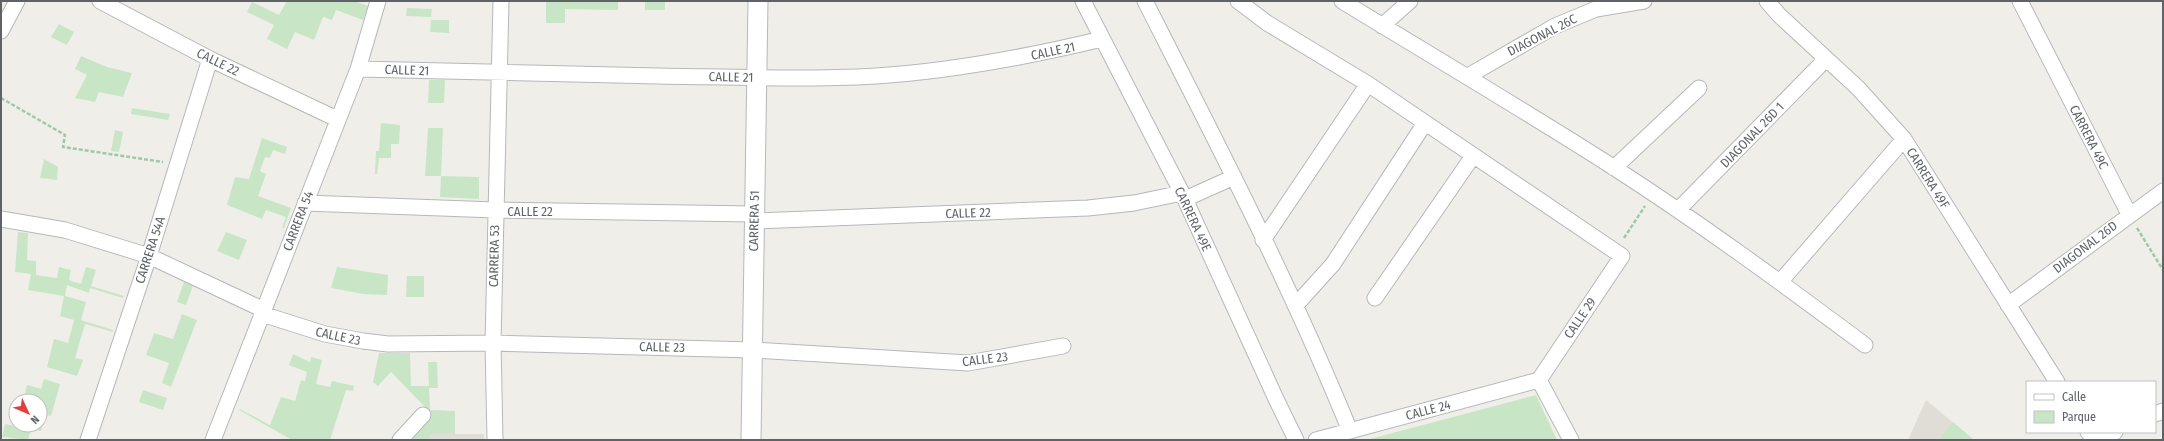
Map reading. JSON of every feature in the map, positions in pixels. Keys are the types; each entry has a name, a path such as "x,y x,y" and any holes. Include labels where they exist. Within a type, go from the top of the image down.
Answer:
{"street":[{"path":"1,31 17,1"},
{"name":"CALLE 22","path":"100,1 210,59 337,119"},
{"name":"CARRERA 54","path":"213,440 337,119 358,69 378,1"},
{"name":"CARRERA 53","path":"495,440 493,343 501,1"},
{"name":"CARRERA 51","path":"751,440 758,1"},
{"name":"CARRERA 49E","path":"1083,1 1183,196 1296,440"},
{"path":"1145,1 1234,177 1263,240 1296,305 1350,431"},
{"path":"1238,1 1267,23 1368,84 1473,156 1375,298"},
{"path":"1342,1 1468,76 1678,210 1866,345"},
{"path":"1382,26 1410,1"},
{"name":"DIAGONAL 26C","path":"1468,76 1555,26 1596,9 1644,1"},
{"name":"CARRERA 49F","path":"1767,1 1826,60 1858,88 1904,139 2056,381"},
{"name":"CARRERA 49C","path":"2020,1 2129,214"},
{"name":"CALLE 21","path":"358,69 757,77 875,76 959,68 1023,57 1102,39"},
{"name":"CARRERA 54A","path":"88,440 149,256 210,59"},
{"name":"DIAGONAL 26D 1","path":"1678,210 1826,60"},
{"path":"1263,240 1368,84"},
{"path":"1614,168 1699,88"},
{"path":"1296,305 1333,264 1426,123"},
{"path":"1780,282 1904,139"},
{"name":"CALLE 29","path":"1473,156 1622,256 1539,380"},
{"name":"CALLE 22","path":"305,203 754,217 1088,208 1183,196 1234,177"},
{"name":"DIAGONAL 26D","path":"2008,304 2163,190"},
{"name":"CALLE 23","path":"1,220 65,230 149,256 263,312 325,334 363,342 412,344 493,343 752,350 968,363 1063,346"},
{"path":"1539,380 1571,440"},
{"name":"CALLE 24","path":"1316,440 1539,380"},
{"path":"400,440 423,414"},
{"path":"2091,436 2109,433"}],"path":[{"path":"1,98 65,135 63,147 178,164"},
{"path":"1624,237 1644,207"},
{"path":"2129,214 2163,270"}],"shaded area":[{"path":"1926,400 1974,440 1908,440"},
{"path":"429,434 484,434 484,440 429,440"}],"green space":[{"path":"287,1 355,1 368,6 363,20 336,10 332,20 323,17 314,40 295,32 287,49 267,39 274,25 247,12 252,2 279,15"},
{"path":"546,1 618,1 618,10 565,9 565,23 546,23"},
{"path":"645,1 665,1 665,10 645,10"},
{"path":"407,8 432,9 431,17 406,16"},
{"path":"431,20 449,20 449,33 430,32"},
{"path":"59,24 74,32 67,45 51,37"},
{"path":"81,56 107,67 132,73 123,97 99,92 95,102 75,98 87,75 75,69"},
{"path":"429,80 445,80 444,103 428,103"},
{"path":"132,108 170,114 168,120 131,114"},
{"path":"381,123 400,125 399,144 391,144 391,158 379,158 377,174 375,174 376,151 379,151"},
{"path":"428,128 443,128 441,176 425,176"},
{"path":"115,130 123,132 119,152 111,151"},
{"path":"262,138 287,147 285,154 273,150 270,158 265,157 260,171 266,174 258,196 291,208 284,228 282,228 286,217 266,210 262,219 227,205 235,177 249,179"},
{"path":"44,159 58,167 57,180 40,178"},
{"path":"441,176 479,177 479,199 440,197"},
{"path":"18,232 28,233 27,260 36,261 36,275 57,278 59,267 71,270 69,280 81,284 86,267 96,270 91,286 124,296 123,298 90,288 89,293 67,285 65,296 86,302 81,320 113,330 113,332 85,324 75,358 83,360 77,376 47,367 54,339 68,343 74,320 60,316 64,296 28,290 31,274 15,272"},
{"path":"226,232 247,240 239,260 217,251"},
{"path":"337,267 388,275 387,295 363,294 331,288"},
{"path":"407,276 424,276 424,297 406,297"},
{"path":"185,279 194,283 186,305 177,302"},
{"path":"182,314 197,320 171,387 162,383 169,363 146,355 154,333 173,339"},
{"path":"379,353 410,353 411,386 429,386 428,362 437,362 438,388 429,388 430,410 455,411 455,434 430,434 429,440 411,440 419,431 429,411 391,372 378,386 373,382"},
{"path":"293,354 310,362 311,357 322,360 316,384 330,387 332,381 354,386 353,391 346,390 330,440 292,440 239,410 240,409 270,425 281,397 295,401 301,380 305,381 307,372 289,365"},
{"path":"44,379 60,384 51,416 48,416 48,393 25,393 27,385 41,389"},
{"path":"143,390 167,398 163,410 139,402"},
{"path":"1536,395 1557,440 1366,440"},
{"path":"1953,422 1974,440 1938,440"},
{"path":"5,424 8,425 8,433 30,433 28,440 2,437"}]}
